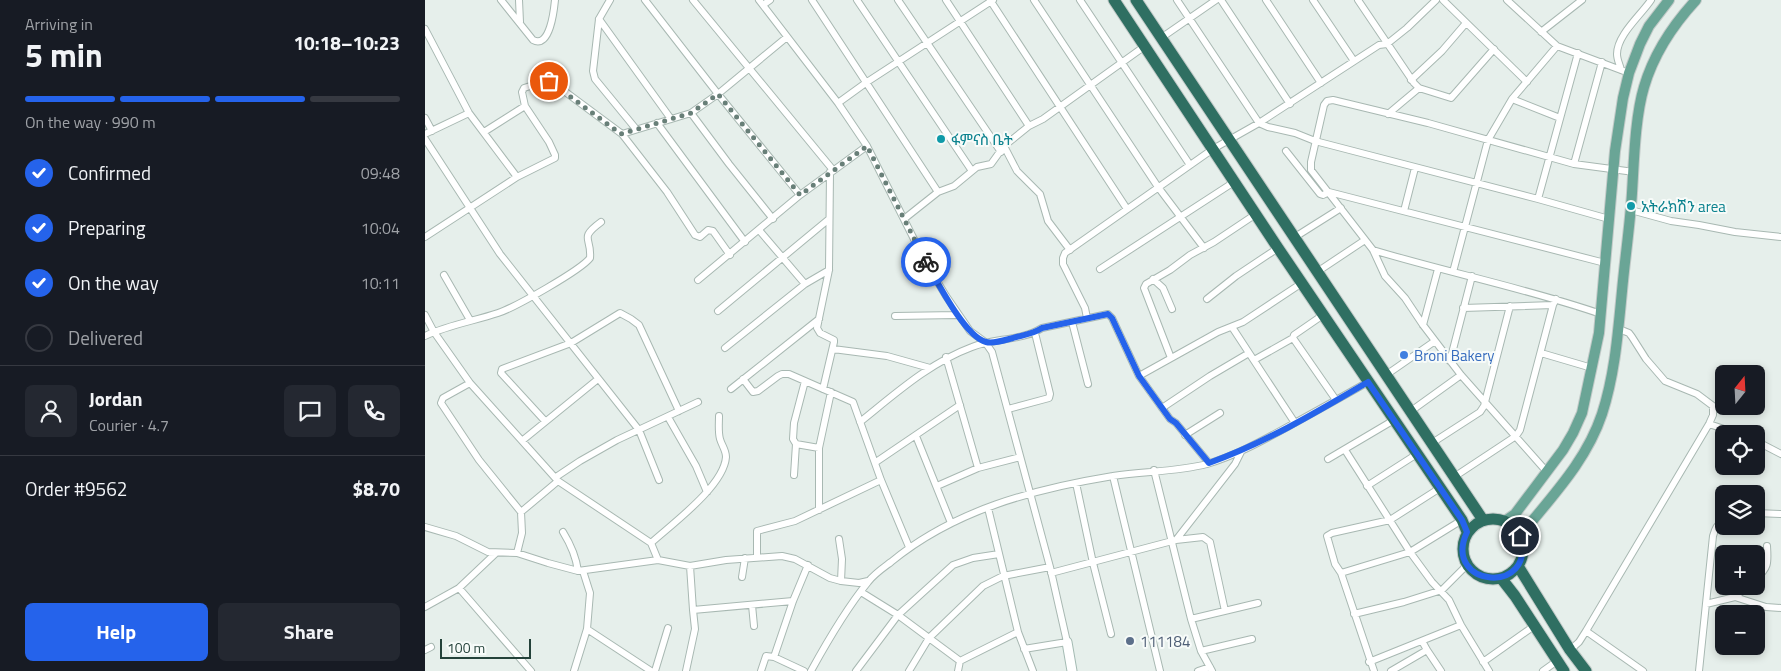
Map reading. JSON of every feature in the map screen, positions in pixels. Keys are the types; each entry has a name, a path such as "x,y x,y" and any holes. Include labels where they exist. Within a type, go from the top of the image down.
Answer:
{"highway":[{"path":"1114,0 1278,248 1462,520 1467,532"},
{"path":"1136,0 1483,520"},
{"path":"1483,520 1505,521 1520,536 1523,546 1517,566 1501,578 1491,579 1482,577 1467,565 1463,557 1462,548 1467,532 1483,520"},
{"path":"1517,566 1570,650 1586,671"},
{"path":"1501,578 1515,596 1560,666"}],"main road":[{"path":"1505,521 1515,514 1547,472 1573,433 1582,413 1599,333 1613,169 1625,72 1649,26 1669,0"},
{"path":"1520,536 1568,478 1593,438 1608,390 1619,329 1643,88 1652,65 1671,28 1696,0"}],"street":[{"path":"501,0 533,40 537,42 542,41 551,24 555,0"},
{"path":"519,0 520,22"},
{"path":"610,0 599,19 593,63 595,79 636,129"},
{"path":"645,0 800,195"},
{"path":"693,0 750,68 831,171 829,270 817,328 820,333 834,340 823,389"},
{"path":"770,0 761,2 838,103 867,146 925,261 957,315 970,331 985,342 992,352 1051,570 1072,671"},
{"path":"812,0 938,192"},
{"path":"857,0 972,170"},
{"path":"898,0 926,43 1017,171 1040,194 1048,221 1070,250"},
{"path":"946,0 1029,126"},
{"path":"838,103 991,0 1127,209"},
{"path":"1034,0 1159,187 1204,248"},
{"path":"1080,0 1190,165"},
{"path":"1177,0 1259,123 1315,141 1609,219"},
{"path":"1161,38 1216,0"},
{"path":"1221,0 1290,104"},
{"path":"1266,0 1321,82"},
{"path":"1313,0 1354,61"},
{"path":"1358,0 1411,80 1419,88 1451,98 1494,49"},
{"path":"1087,318 1085,308 1063,264 1065,253 1213,149 1230,141 1290,104 1379,45 1387,44 1436,0"},
{"path":"1443,0 1527,82"},
{"path":"1541,32 1582,0"},
{"path":"1625,72 1617,57 1618,49 1628,29 1651,0"},
{"path":"1511,1 1557,46 1625,72"},
{"path":"599,19 671,118"},
{"path":"1411,80 1442,51 1466,23"},
{"path":"425,29 469,113 517,177"},
{"path":"621,134 691,113 718,94 787,37"},
{"path":"904,219 938,192 954,186 972,170 991,164 1002,149 1029,126 1043,119 1145,46"},
{"path":"1453,272 1488,140 1512,99 1557,46"},
{"path":"1538,199 1578,53"},
{"path":"1574,164 1601,62"},
{"path":"425,236 517,177 555,158 549,142 525,106 522,92 524,88 549,81 621,134 667,192 695,235 700,237 708,230 713,231 730,254"},
{"path":"1388,114 1419,88"},
{"path":"1512,99 1560,118"},
{"path":"1547,472 1461,375 1405,298 1385,276 1373,250 1311,170 1315,141 1324,105 1327,101 1333,100 1428,123 1574,164 1634,172"},
{"path":"484,132 525,106"},
{"path":"425,118 428,133 469,113"},
{"path":"691,113 773,219"},
{"path":"657,123 745,242"},
{"path":"425,139 500,254 639,430 659,480"},
{"path":"698,280 800,195 867,146"},
{"path":"1286,151 1319,194 1323,195 1329,192 1605,263"},
{"path":"1404,211 1415,168"},
{"path":"1099,269 1234,182"},
{"path":"1295,237 1341,208"},
{"path":"1631,210 1671,221 1699,224 1735,232 1781,237"},
{"path":"1171,358 1144,288 1146,284 1256,214"},
{"path":"718,311 829,219"},
{"path":"425,336 470,320 499,313 558,281 588,261 591,255 587,236 601,222"},
{"path":"759,230 805,284"},
{"path":"1317,272 1365,240"},
{"path":"1207,299 1236,276 1278,248"},
{"path":"1373,250 1438,269 1557,298 1601,314"},
{"path":"1423,325 1438,269"},
{"path":"725,348 805,284 829,270"},
{"path":"444,275 470,320"},
{"path":"1450,360 1472,276"},
{"path":"1153,280 1163,288 1172,309"},
{"path":"1139,376 1218,332 1243,322 1302,283"},
{"path":"1454,477 1516,436 1520,430 1553,305 1557,298"},
{"path":"1463,308 1553,305"},
{"path":"1432,443 1480,412 1484,406 1510,306"},
{"path":"545,421 501,374 501,371 504,367 571,343 617,314 631,318 639,325 679,412"},
{"path":"860,422 947,357 985,342 994,342 1035,333 1042,328 1108,314 1112,318 1139,376 1170,419 1176,423 1209,463"},
{"path":"425,315 434,332 471,382 557,479 651,543 658,560"},
{"path":"895,316 957,315"},
{"path":"1254,360 1293,338 1294,335 1323,315"},
{"path":"731,389 819,319"},
{"path":"1071,322 1088,384"},
{"path":"1232,327 1295,423"},
{"path":"1570,650 1579,642 1586,631 1713,415 1713,406 1697,394 1665,381 1646,359 1632,336 1619,329"},
{"path":"1008,409 1049,398 1050,394 1035,333"},
{"path":"1293,338 1336,400"},
{"path":"1387,375 1435,341"},
{"path":"833,349 887,356 930,368"},
{"path":"1162,408 1249,353"},
{"path":"1541,353 1592,368"},
{"path":"947,357 978,468"},
{"path":"743,379 753,392 758,391 782,374 789,374 853,402 881,480 909,547"},
{"path":"1411,411 1461,375"},
{"path":"523,440 597,379"},
{"path":"794,475 796,444 793,439 794,423 805,381"},
{"path":"471,382 443,398 441,403 479,460 521,512 522,533 517,553"},
{"path":"811,671 831,635 869,580 928,534 987,508 1030,493 1113,476 1154,470 1187,468 1241,452 1368,382"},
{"path":"819,510 819,448 831,392"},
{"path":"521,512 557,479 581,461 639,430 698,402"},
{"path":"876,462 960,405"},
{"path":"1185,435 1220,413"},
{"path":"651,543 707,492 724,465 726,457 719,438 719,416"},
{"path":"668,417 696,466 707,492"},
{"path":"1328,459 1394,420"},
{"path":"1709,424 1715,426"},
{"path":"916,436 951,523"},
{"path":"796,444 819,448"},
{"path":"1765,446 1781,454"},
{"path":"1345,450 1410,552 1431,582 1442,590 1449,600 1461,625 1489,671"},
{"path":"1173,540 1235,464 1241,452"},
{"path":"1367,486 1417,454"},
{"path":"937,486 978,468 1020,457"},
{"path":"1154,470 1173,540 1191,619 1201,651 1211,669 1198,671"},
{"path":"1113,476 1160,671"},
{"path":"757,557 757,531 795,521 881,480"},
{"path":"1076,483 1093,563 1111,634"},
{"path":"1373,671 1327,536 1390,520 1439,488"},
{"path":"987,508 1018,632 1033,671"},
{"path":"1765,513 1781,514"},
{"path":"1341,573 1410,552 1462,520"},
{"path":"425,527 448,534 480,549 496,553 517,553 581,571 658,560 690,566 745,558 782,556 795,559 830,578 859,583 869,580"},
{"path":"1699,671 1715,529"},
{"path":"563,532 571,546 590,594 587,629 574,671"},
{"path":"909,671 929,638 983,586 1003,576 1093,563 1173,540 1203,537 1210,542 1225,611"},
{"path":"839,539 842,559 841,581"},
{"path":"1765,571 1768,563 1767,546"},
{"path":"425,607 459,588 496,553"},
{"path":"856,671 898,615 953,565 973,558 999,554"},
{"path":"742,576 745,558"},
{"path":"1353,614 1404,602 1442,590 1467,565"},
{"path":"686,671 695,630 690,566"},
{"path":"774,657 793,601 808,566"},
{"path":"459,588 531,671"},
{"path":"861,592 898,615 960,662"},
{"path":"1735,598 1738,595"},
{"path":"1706,604 1735,598 1767,607 1781,608"},
{"path":"693,610 793,601"},
{"path":"1191,619 1258,602"},
{"path":"752,605 754,626"},
{"path":"1369,662 1461,625"},
{"path":"1483,662 1534,626"},
{"path":"655,671 667,628"},
{"path":"587,629 651,671"},
{"path":"1586,631 1643,671"},
{"path":"960,662 1018,632"},
{"path":"1201,651 1253,639"},
{"path":"1422,641 1441,671"},
{"path":"1024,649 1067,642"},
{"path":"1391,671 1427,650"},
{"path":"761,671 766,656 774,657 804,671"},
{"path":"634,671 635,662"},
{"path":"958,671 960,662"},
{"path":"1543,671 1560,666"}],"way so far":[{"path":"549,81 621,134 691,113 718,94 800,195 867,146 926,262"}],"place":[{"name":"ፋምናስ ቤት","path":"941,139"},
{"name":"አትራክሽን area","path":"1631,206"},
{"name":"Broni Bakery","path":"1404,355"},
{"name":"111184","path":"1130,641"}],"route":[{"path":"926,262 957,315 975,336 985,342 994,342 1035,333 1042,328 1108,314 1112,318 1139,376 1170,419 1176,423 1209,463 1241,452 1368,382 1462,520 1467,532 1462,548 1463,557 1467,565 1482,577 1491,579 1507,575 1517,566 1522,556 1523,546 1520,536"}]}
